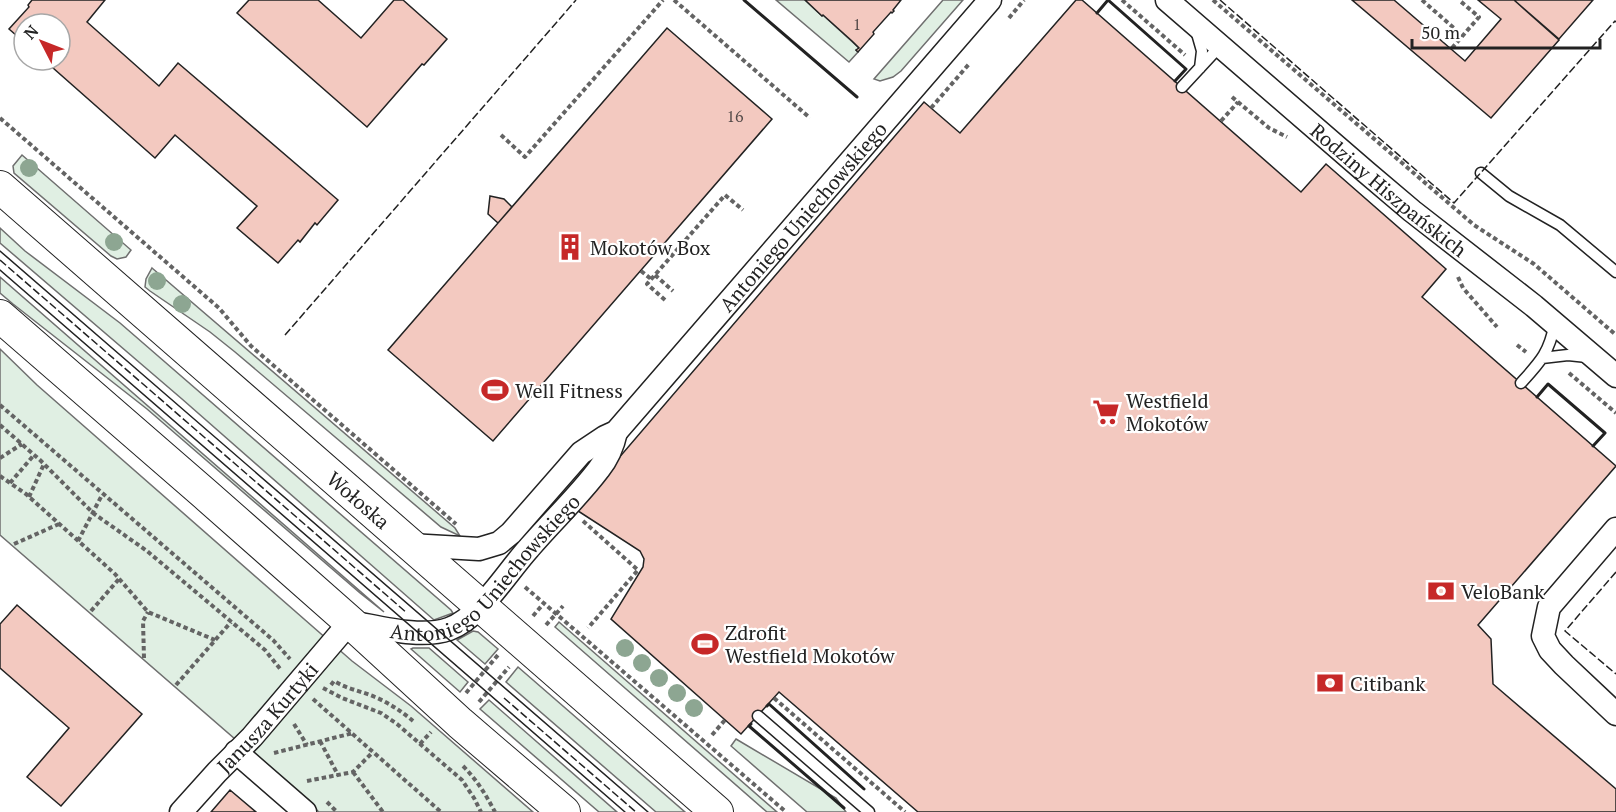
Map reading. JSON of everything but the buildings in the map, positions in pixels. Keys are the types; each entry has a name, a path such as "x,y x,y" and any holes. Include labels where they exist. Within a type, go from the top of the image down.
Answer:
{"main road":[{"name":"Wołoska","path":"0,188 717,812"},
{"path":"0,316 350,622 446,723 564,812"}],"street":[{"name":"Antoniego Uniechowskiego","path":"410,545 479,549 498,543 512,533 567,464 593,444 616,432 990,0"},
{"name":"Rodziny Hiszpańskich","path":"1167,0 1404,204 1555,322 1616,375"},
{"name":"Antoniego Uniechowskiego","path":"350,622 419,633 446,630 463,623 481,606 600,469 614,444 616,432"},
{"path":"1616,529 1549,607 1543,636 1550,650 1564,665 1616,714"},
{"name":"Janusza Kurtyki","path":"181,812 252,737 350,622"},
{"path":"236,752 305,812"}],"lane":[{"path":"1193,23 1200,37 1202,51 1200,68"},
{"path":"1182,87 1220,46"},
{"path":"1481,173 1509,196 1560,225 1616,272"},
{"path":"1521,383 1542,358 1551,342 1555,322"},
{"path":"1542,358 1568,355 1595,357"},
{"path":"758,716 864,809"}],"path":[{"path":"501,135 525,157 663,0"},
{"path":"674,0 810,118"},
{"path":"1122,0 1185,56"},
{"path":"1213,0 1474,225 1534,264 1616,335"},
{"path":"1422,0 1463,36"},
{"path":"1452,48 1479,17 1459,0"},
{"path":"1221,121 1238,102"},
{"path":"0,118 219,308 251,346 461,530"},
{"path":"665,300 647,284 651,279 725,195 743,210"},
{"path":"641,270 651,279"},
{"path":"655,275 673,291"},
{"path":"1517,345 1527,352"},
{"path":"1561,366 1616,414"},
{"path":"0,405 273,640 316,701 441,812"},
{"path":"0,425 44,464 93,513 147,551 265,650 276,665 302,680 314,682 342,698 381,713 397,724 462,780 482,812"},
{"path":"0,458 22,444"},
{"path":"10,483 34,455"},
{"path":"29,497 44,464"},
{"path":"0,476 29,497 78,541 119,579 148,612 215,640"},
{"path":"78,541 102,495"},
{"path":"579,517 638,570 588,628"},
{"path":"14,544 59,524"},
{"path":"91,611 119,579"},
{"path":"519,584 527,588 786,812"},
{"path":"446,723 521,641 544,603"},
{"path":"420,744 446,723 521,641 563,606"},
{"path":"144,658 143,621 148,612"},
{"path":"176,685 231,622"},
{"path":"316,701 334,681 354,691 373,696 403,713 446,723"},
{"path":"774,698 905,812"},
{"path":"289,716 307,745"},
{"path":"712,735 725,720"},
{"path":"270,754 353,733"},
{"path":"320,741 339,775"},
{"path":"306,782 352,772 374,752"},
{"path":"462,764 474,777 495,812"},
{"path":"352,772 383,812"}],"green space":[{"path":"776,0 805,0 859,48 856,50 858,52 849,62"},
{"path":"943,0 963,0 901,71 893,77 880,81 874,79"},
{"path":"22,155 131,250 126,257 117,259 111,256 14,173 13,166"},
{"path":"0,228 25,251 120,323 453,613 434,620 0,243"},
{"path":"152,268 455,528 460,536 441,527 210,332 145,287 146,279"},
{"path":"0,277 384,612 147,409 0,293"},
{"path":"0,349 37,385 352,661 411,706 533,812 319,812 0,535"},
{"path":"559,622 777,812 767,812 555,627"},
{"path":"473,631 478,632 498,649 485,664 457,640"},
{"path":"429,648 468,682 460,692 411,649"},
{"path":"518,667 685,812 656,812 506,682"},
{"path":"489,700 617,812 599,812 480,709"},
{"path":"736,739 836,798 846,812 807,812 731,746"}],"tram line":[{"path":"0,251 648,812"},
{"path":"0,270 625,812"}],"fence":[{"path":"285,335 576,0"},
{"path":"1220,0 1454,203 1616,22"},
{"path":"0,260 407,613"},
{"path":"1616,572 1565,631 1616,674"},
{"path":"504,698 636,812"}],"wall":[{"path":"744,0 857,97"},
{"path":"1108,0 1186,69 1175,81"},
{"path":"1097,13 1108,0"},
{"path":"1537,397 1548,384 1605,433 1593,446"},
{"path":"767,706 769,704 864,789"},
{"path":"751,724 749,726 844,808"}],"place":[{"name":"Mokotów Box","path":"570,247"},
{"name":"Well Fitness","path":"495,390"},
{"name":"Westfield Mokotów","path":"1106,412"},
{"name":"VeloBank","path":"1441,591"},
{"name":"Zdrofit Westfield Mokotów","path":"705,644"},
{"name":"Citibank","path":"1330,683"}]}
